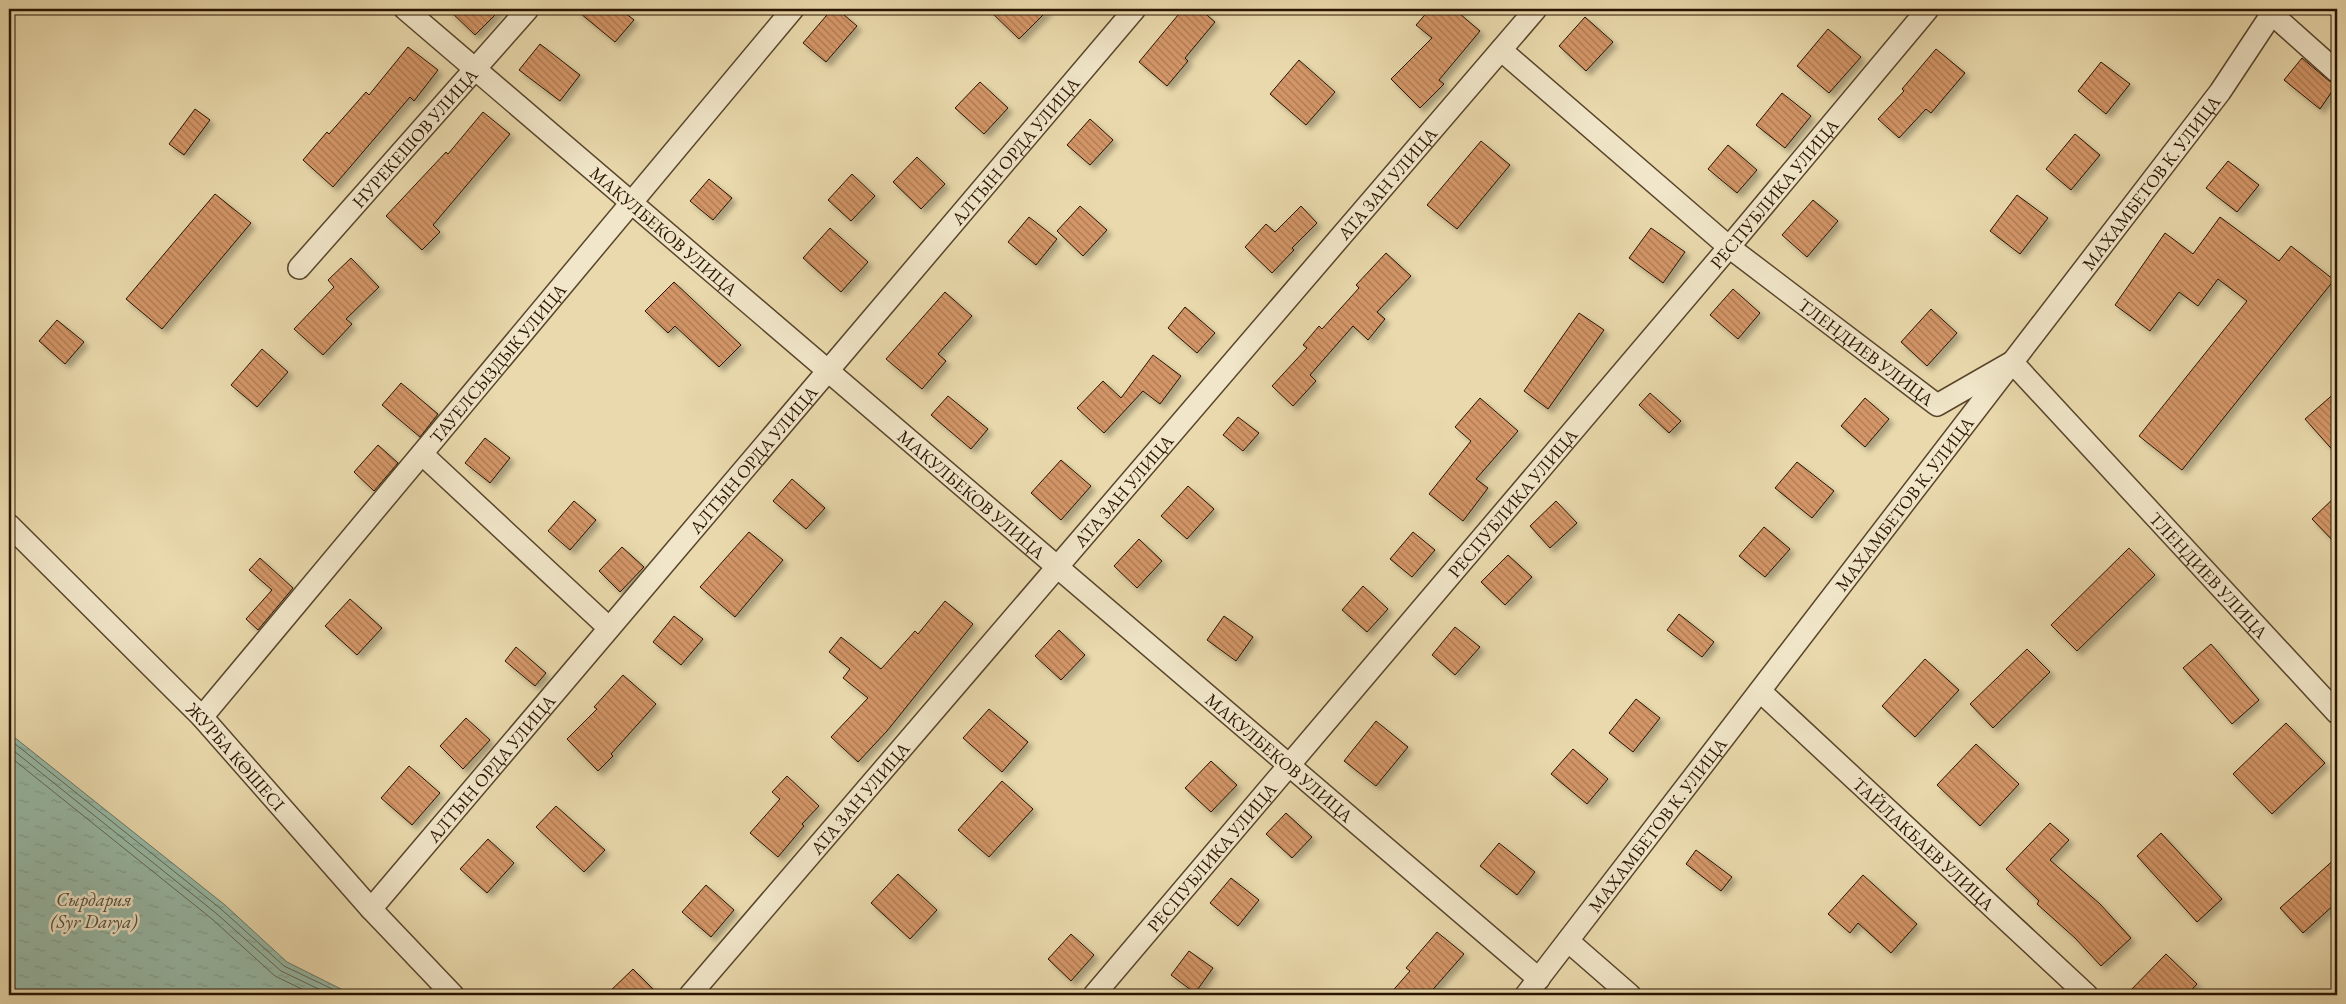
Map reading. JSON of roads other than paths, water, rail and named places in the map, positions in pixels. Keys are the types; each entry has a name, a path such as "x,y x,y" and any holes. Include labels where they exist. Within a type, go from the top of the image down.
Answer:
{"street":[{"name":"МАКУЛБЕКОВ УЛИЦА","path":"405,9 1290,764 1533,987"},
{"name":"НУРЕКЕШОВ УЛИЦА","path":"299,268 528,9"},
{"name":"ТАУЕЛСЫЗДЫК УЛИЦА","path":"202,717 792,9"},
{"name":"АЛТЫН ОРДА УЛИЦА","path":"371,908 1135,9"},
{"name":"АТА ЗАН УЛИЦА","path":"690,995 1536,9"},
{"name":"РЕСПУБЛИКА УЛИЦА","path":"1094,995 1729,247 1928,9"},
{"path":"2274,11 2337,72"},
{"name":"МАХАМБЕТОВ К. УЛИЦА","path":"1533,987 2220,92 2274,11"},
{"name":"ТЛЕНДИЕВ УЛИЦА","path":"1501,50 1729,247 1937,405 2012,362 2337,713"},
{"path":"422,454 609,628"},
{"name":"ЖУРБА КӨШЕСІ","path":"9,525 202,717 371,908 453,995"},
{"name":"ТАЙЛАКБАЕВ УЛИЦА","path":"1760,691 2087,995"},
{"path":"1568,941 1630,995"}],"water":[{"name":"Сырдария (Syr Darya)","path":"9,733 225,905 287,962 353,995 9,995"}]}
